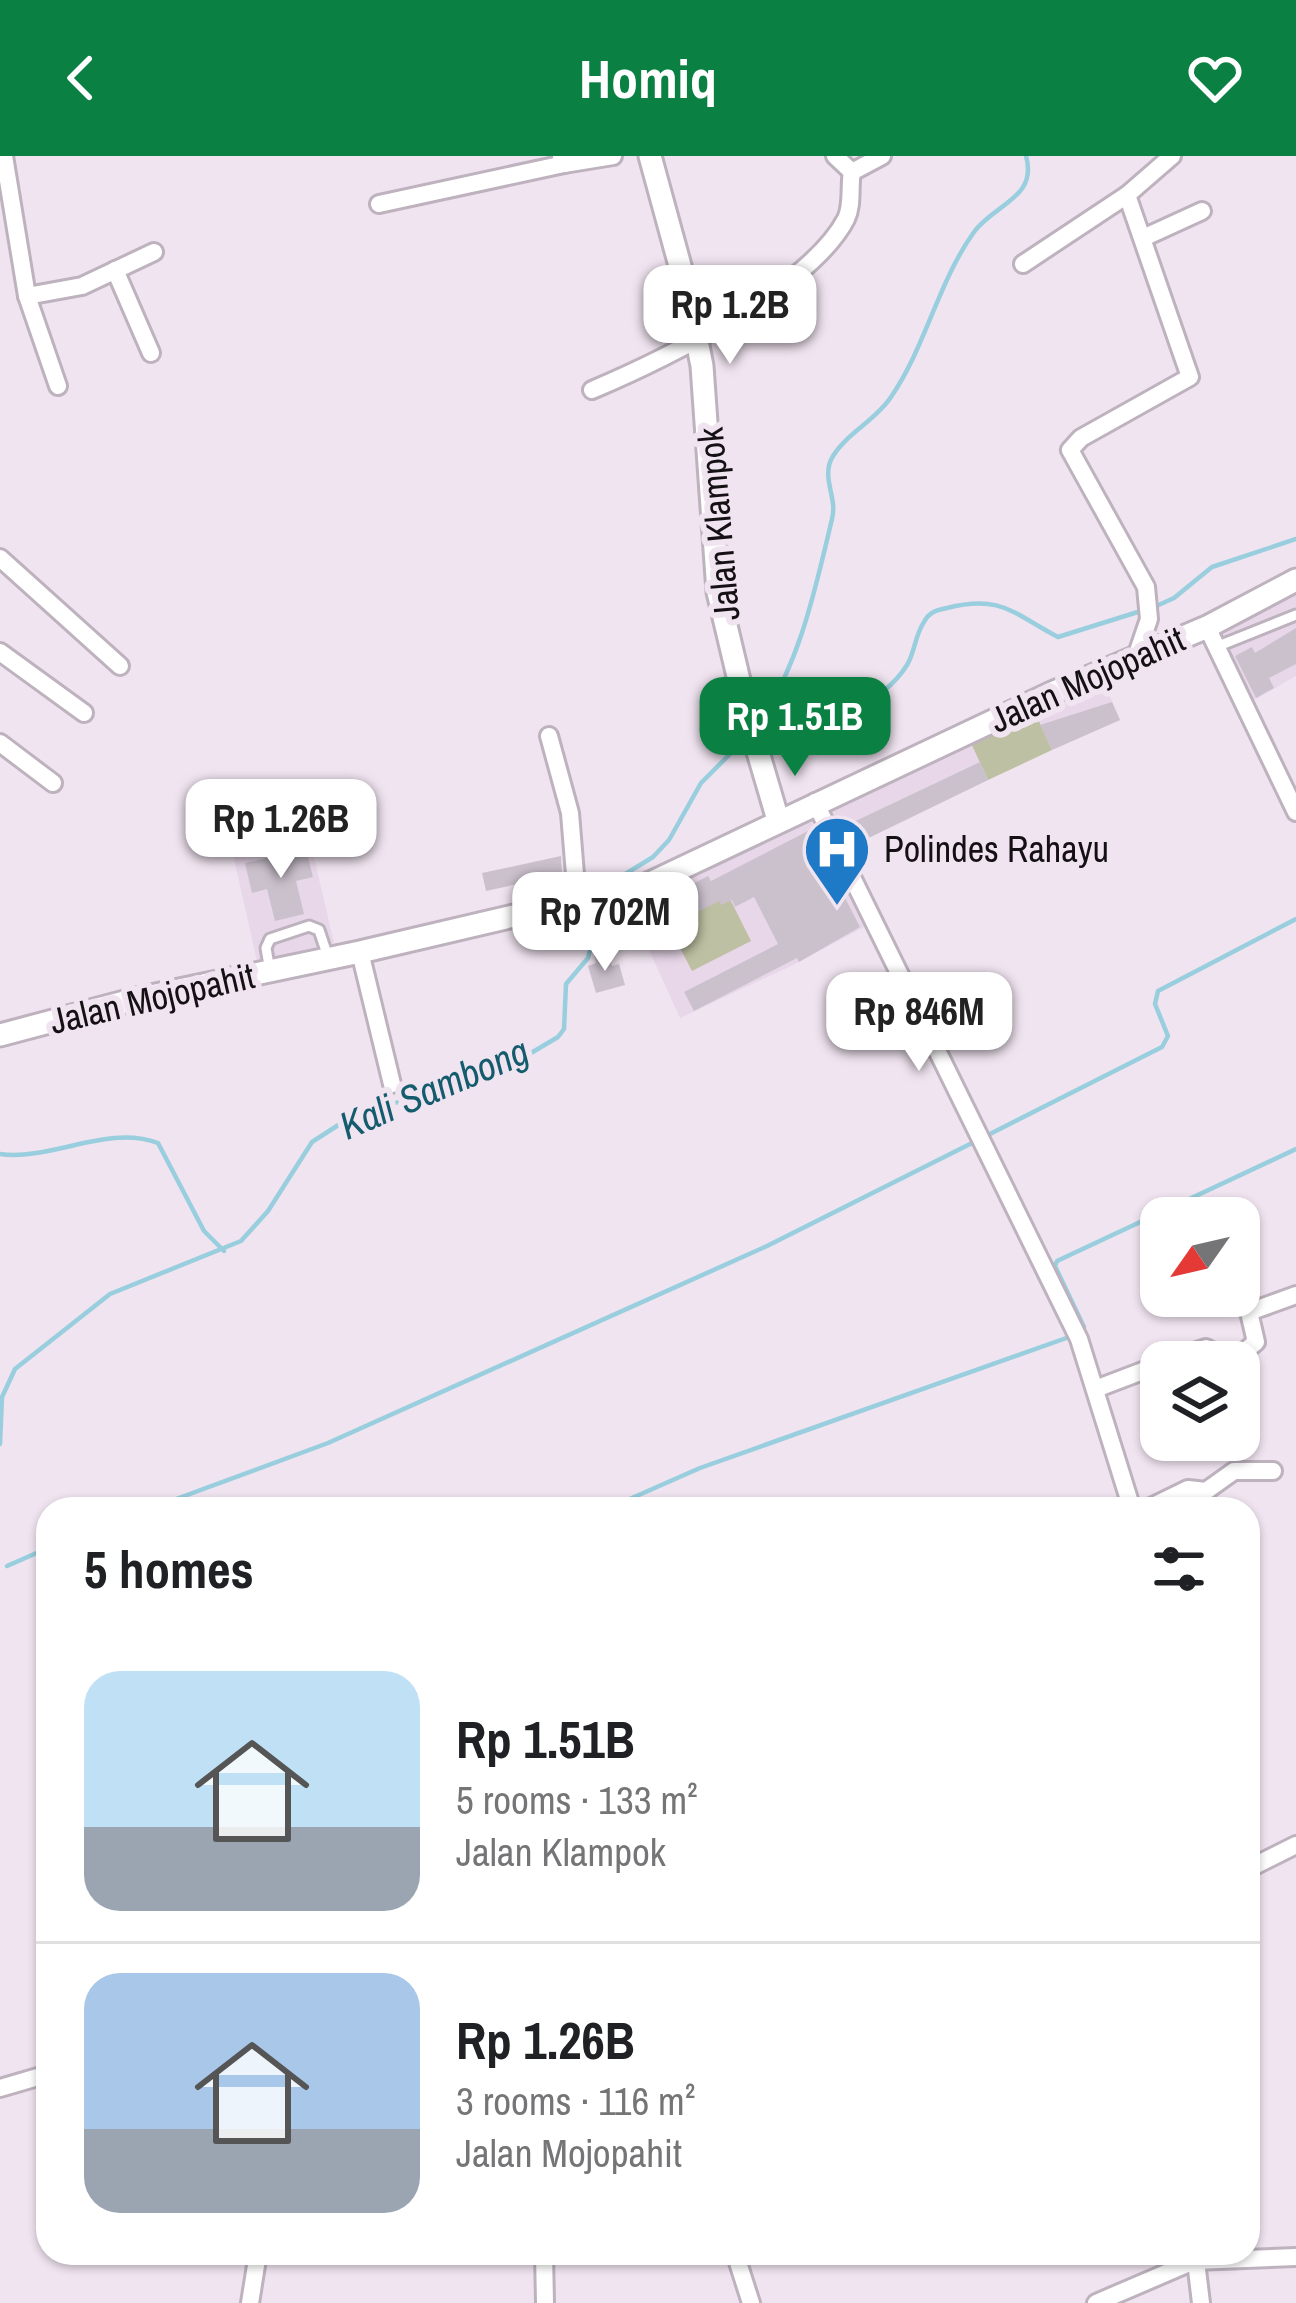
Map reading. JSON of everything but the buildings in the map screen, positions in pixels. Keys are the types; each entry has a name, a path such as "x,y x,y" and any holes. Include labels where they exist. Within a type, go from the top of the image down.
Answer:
{"street":[{"path":"4,156 27,296 58,386"},
{"path":"379,204 562,160 613,156"},
{"name":"Jalan Klampok","path":"650,156 697,336 709,428 718,592 778,820"},
{"path":"835,156 852,172"},
{"path":"852,172 882,156"},
{"path":"1023,264 1127,195 1172,156"},
{"path":"592,390 663,360 759,303 820,251 846,219 852,172"},
{"path":"1127,195 1190,377 1081,438 1070,450 1131,557 1149,610 1136,657"},
{"path":"1144,238 1202,211"},
{"path":"27,296 82,286 154,252"},
{"path":"115,270 151,353"},
{"path":"0,558 120,666"},
{"name":"Jalan Mojopahit","path":"0,1035 132,1000 654,882 815,802 1136,657 1211,637 1231,614 1296,580"},
{"path":"1211,637 1296,812"},
{"path":"0,652 84,712"},
{"path":"549,736 570,813 581,899"},
{"path":"0,743 53,782"},
{"path":"815,802 1076,1330 1129,1497"},
{"path":"360,952 392,1084"},
{"path":"1256,1341 1249,1312 1296,1295"},
{"path":"1098,1388 1140,1372"},
{"path":"1172,1497 1188,1489 1206,1491 1232,1472 1273,1471"},
{"path":"1260,1863 1296,1846"},
{"path":"0,2087 36,2077"},
{"path":"1260,2257 1296,2257"},
{"path":"250,2303 256,2265"},
{"path":"544,2265 545,2303"},
{"path":"739,2265 751,2303"},
{"path":"1096,2303 1177,2265"},
{"path":"1195,2265 1201,2303"}],"lane":[{"path":"1231,614 1240,637"},
{"path":"1211,637 1240,637 1296,614"},
{"path":"270,971 266,948 270,939 309,926 319,930 328,959"}],"shaded area":[{"path":"1296,587 1296,676 1249,703 1217,632"},
{"path":"1103,680 1120,720 1052,750 1035,712"},
{"path":"970,741 988,780 846,849 826,808"},
{"path":"809,816 864,927 680,1018 629,906"},
{"path":"308,832 334,943 257,961 232,850"}],"green space":[{"path":"1035,712 1052,750 988,780 970,741"},
{"path":"724,887 751,941 692,971 664,917"}],"waterway":[{"name":"Kali Sambong","path":"758,725 785,677 812,599 833,511 829,464 846,440 891,397 962,251 982,222 1026,182 1026,156"},
{"path":"1152,608 1174,598 1212,567 1296,539"},
{"path":"763,744 822,726 880,694 907,665 921,627 937,611 965,604 994,605 1058,637 1141,611"},
{"name":"Kali Sambong","path":"609,884 653,857 669,840 701,783 746,738"},
{"name":"Kali Sambong","path":"0,1444 2,1397 15,1369 110,1294 241,1241 268,1211 312,1142 343,1122 526,1056 558,1037 564,1029 566,984 588,958 603,900"},
{"path":"986,1136 1162,1047 1168,1036 1155,1004 1158,991 1296,919"},
{"path":"0,1154 39,1153 119,1138 158,1143 204,1231 224,1251"},
{"path":"182,1497 328,1443 767,1246 976,1141"},
{"path":"1082,1331 1057,1261 1296,1149"},
{"path":"634,1497 700,1468 1072,1336"},
{"path":"7,1566 36,1553"}],"place":[{"name":"Polindes Rahayu","path":"837,908"}]}
